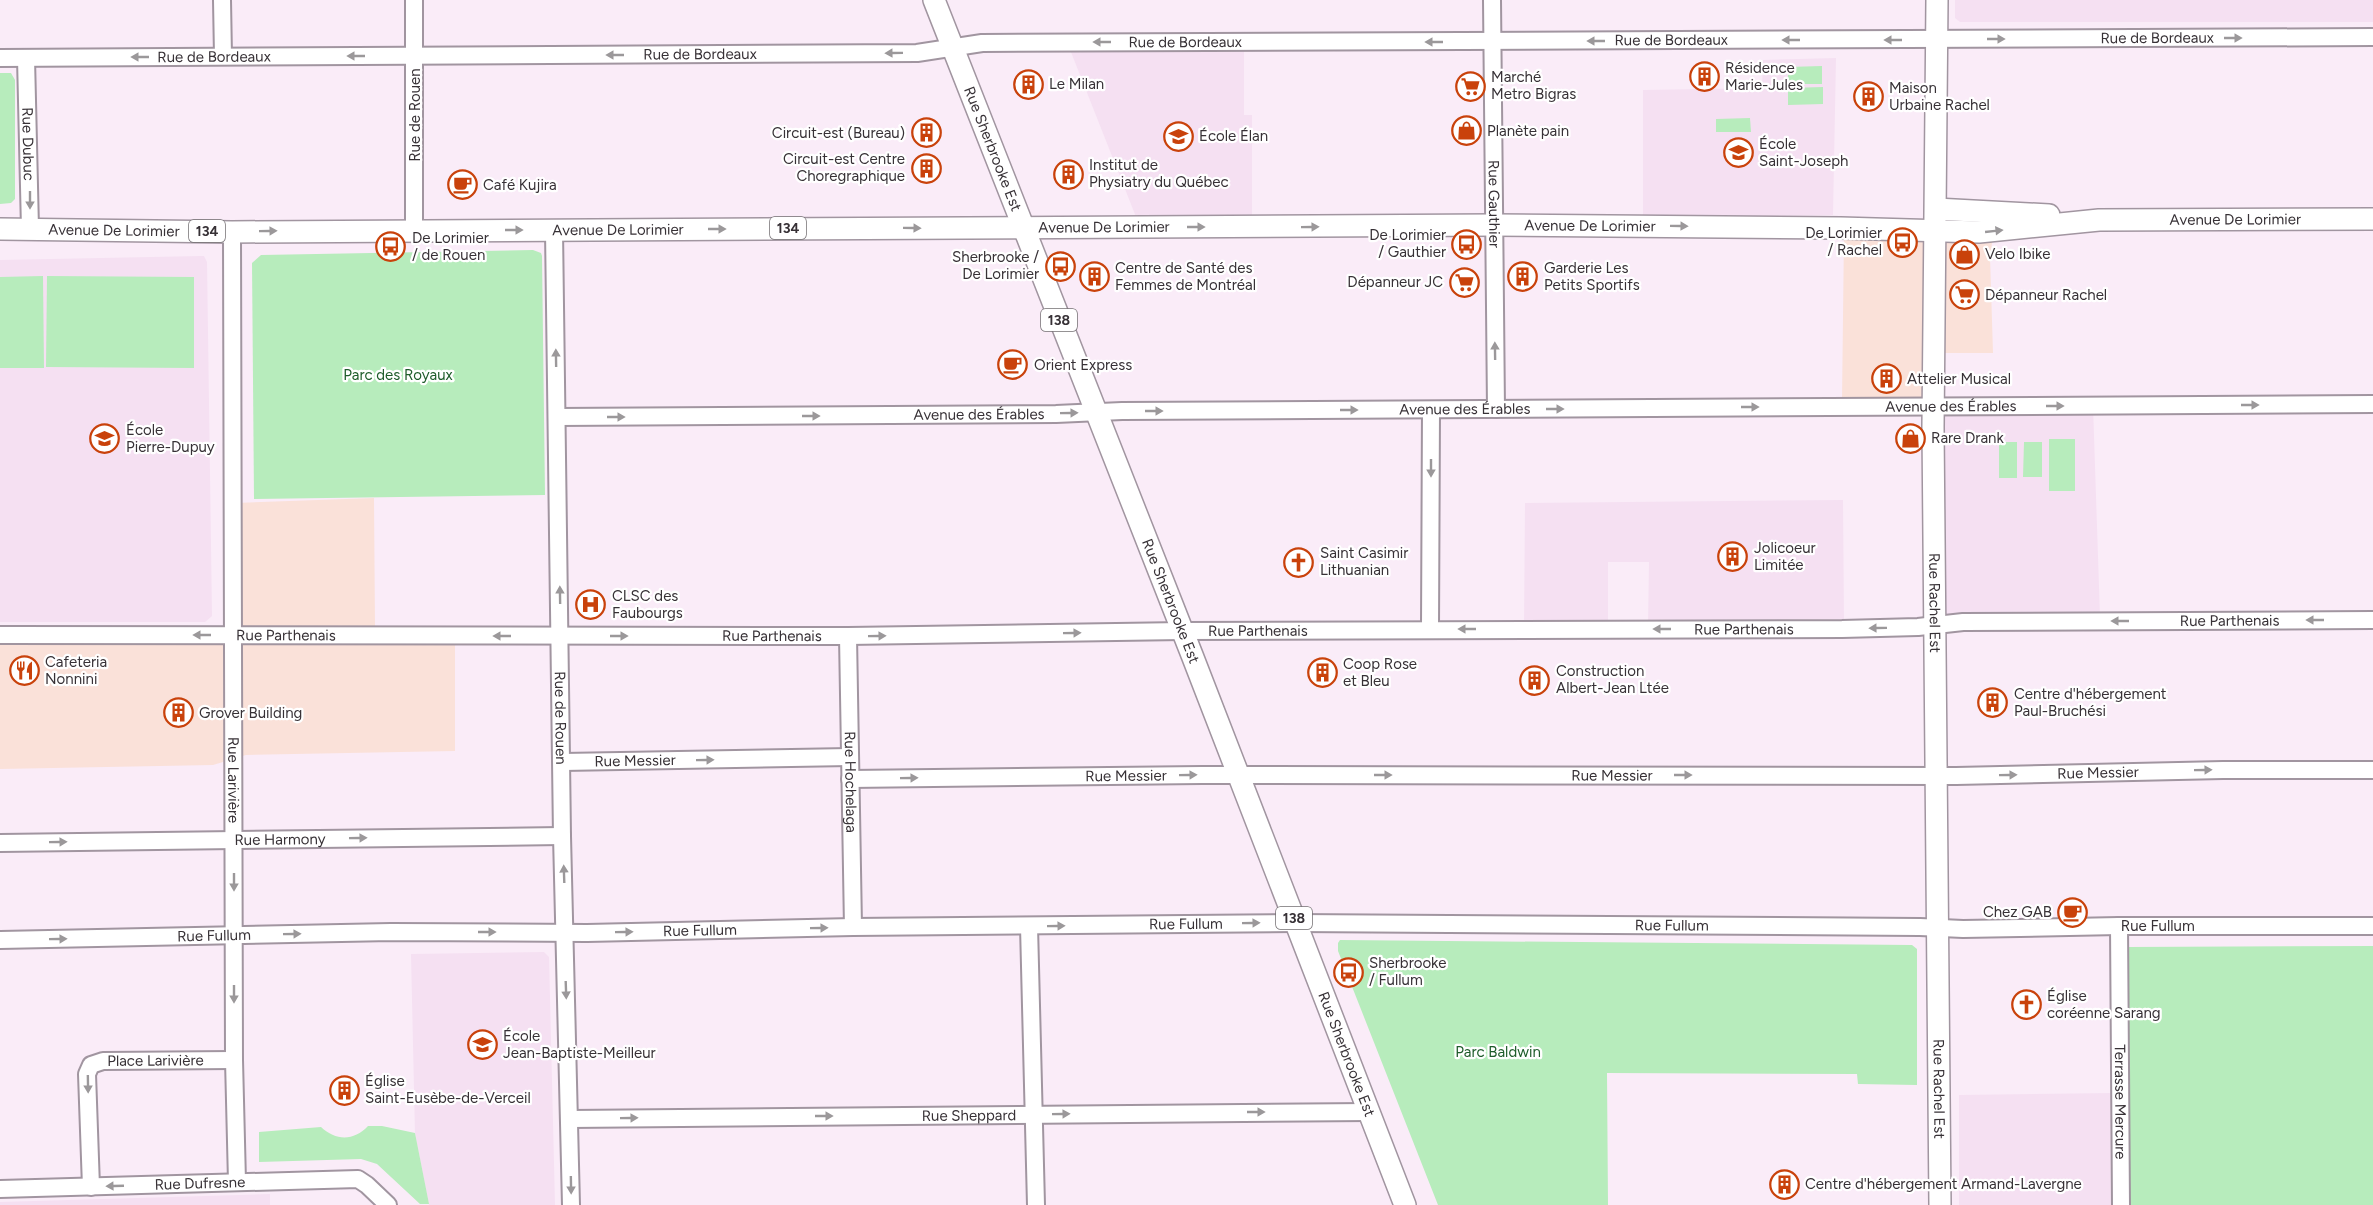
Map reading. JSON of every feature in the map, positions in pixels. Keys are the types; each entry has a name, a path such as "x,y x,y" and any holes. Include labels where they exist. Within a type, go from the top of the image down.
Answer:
{"main road":[{"name":"Rue Sherbrooke Est","path":"934,0 1095,413 1183,631 1237,776 1405,1205"},
{"name":"Rue Rachel Est","path":"1937,0 1934,406 1940,1205"},
{"name":"Avenue De Lorimier","path":"1936,209 2052,215 2099,220"},
{"name":"Avenue De Lorimier","path":"0,229 232,232 1495,225 1841,228 1979,232 2099,220 2373,219"}],"street":[{"path":"222,0 223,56"},
{"name":"Rue de Rouen","path":"414,0 414,230"},
{"name":"Rue Gauthier","path":"1492,0 1496,409"},
{"name":"Rue de Bordeaux","path":"0,58 917,53 982,43 2373,37"},
{"name":"Rue Dubuc","path":"26,58 30,229"},
{"name":"Rue de Rouen","path":"554,230 563,762 562,836 571,1205"},
{"name":"Rue Larivière","path":"232,232 234,1060 237,1182"},
{"name":"Avenue des Érables","path":"557,417 2373,404"},
{"path":"1430,630 1431,410"},
{"name":"Rue Parthenais","path":"0,635 848,636 1183,631 1831,629 1963,622 2373,620"},
{"name":"Rue Hochelaga","path":"848,636 853,927"},
{"name":"Rue Messier","path":"563,762 849,758"},
{"name":"Rue Messier","path":"850,779 1937,774 1956,776 2223,770 2373,770"},
{"name":"Rue Harmony","path":"0,843 562,836"},
{"name":"Rue Fullum","path":"0,939 391,932 1295,923 1963,929 2119,926 2373,926"},
{"path":"1029,926 1036,1205"},
{"name":"Terrasse Mercure","path":"2119,926 2121,1205"},
{"name":"Place Larivière","path":"91,1187 87,1074 91,1065 103,1062 234,1060"},
{"name":"Rue Sheppard","path":"570,1119 1369,1112"},
{"name":"Rue Dufresne","path":"0,1189 358,1179 388,1205"}],"shaded area":[{"path":"1955,0 2373,0 2373,22 1960,22 1955,18"},
{"name":"École Élan","path":"1067,42 1244,45 1244,115 1252,115 1252,228 1140,227"},
{"name":"École Saint-Joseph","path":"1836,58 1833,215 1643,218 1643,90 1762,88 1763,60"},
{"path":"1844,233 1993,236 1990,257 1993,353 1934,353 1932,401 1842,401"},
{"name":"École Pierre-Dupuy","path":"204,256 207,262 212,616 205,622 0,622 0,260"},
{"path":"1934,406 2093,406 2100,617 1936,625"},
{"path":"374,498 375,627 455,627 455,751 246,755 213,765 0,769 0,643 238,640 235,503"},
{"path":"1843,500 1844,622 1648,626 1649,562 1608,562 1608,625 1524,627 1525,503"},
{"name":"École Jean-Baptiste-Meilleur","path":"544,952 549,957 555,1205 429,1205 415,1133 411,954"},
{"path":"2113,1093 2115,1205 1959,1205 1959,1095"},
{"path":"270,1194 270,1205 0,1205 0,1202"}],"green space":[{"path":"1822,66 1822,84 1788,84 1788,67"},
{"path":"0,73 11,73 15,80 15,199 11,203 0,204"},
{"path":"1823,87 1823,104 1788,105 1788,88"},
{"path":"1750,118 1751,132 1716,132 1716,119"},
{"name":"Parc des Royaux","path":"533,250 541,253 542,256 545,495 254,499 252,263 261,255"},
{"path":"43,276 44,368 0,368 0,277"},
{"path":"47,276 194,277 194,368 46,367"},
{"path":"2049,439 2075,439 2075,491 2049,491"},
{"path":"1999,442 2017,442 2017,478 1999,478"},
{"path":"2024,442 2042,442 2042,477 2023,477"},
{"name":"Parc Baldwin","path":"1340,940 1912,945 1917,949 1917,1085 1858,1084 1857,1074 1607,1073 1608,1205 1438,1205 1338,951"},
{"path":"2373,946 2373,1205 2123,1205 2127,947"},
{"path":"368,1126 382,1126 415,1133 429,1204 420,1204 377,1164 361,1159 259,1162 259,1132 321,1127 339,1137 351,1137"}],"place":[{"name":"Résidence Marie-Jules","path":"1704,77"},
{"name":"Le Milan","path":"1028,84"},
{"name":"Marché Metro Bigras","path":"1470,86"},
{"name":"Maison Urbaine Rachel","path":"1868,97"},
{"name":"Planète pain","path":"1466,131"},
{"name":"Circuit-est (Bureau)","path":"926,133"},
{"name":"École Élan","path":"1178,136"},
{"name":"École Saint-Joseph","path":"1738,153"},
{"name":"Circuit-est Centre Choregraphique","path":"926,168"},
{"name":"Institut de Physiatry du Québec","path":"1068,174"},
{"name":"Café Kujira","path":"462,185"},
{"name":"De Lorimier / Rachel","path":"1903,242"},
{"name":"De Lorimier / Gauthier","path":"1467,244"},
{"name":"De Lorimier / de Rouen","path":"391,247"},
{"name":"Velo Ibike","path":"1964,254"},
{"name":"Sherbrooke / De Lorimier","path":"1060,266"},
{"name":"Centre de Santé des Femmes de Montréal","path":"1094,277"},
{"name":"Garderie Les Petits Sportifs","path":"1523,277"},
{"name":"Dépanneur JC","path":"1464,282"},
{"name":"Dépanneur Rachel","path":"1964,295"},
{"name":"Orient Express","path":"1013,365"},
{"name":"Attelier Musical","path":"1886,379"},
{"name":"Rare Drank","path":"1910,438"},
{"name":"École Pierre-Dupuy","path":"105,439"},
{"name":"Jolicoeur Limitée","path":"1733,557"},
{"name":"Saint Casimir Lithuanian","path":"1299,562"},
{"name":"CLSC des Faubourgs","path":"591,605"},
{"name":"Cafeteria Nonnini","path":"24,671"},
{"name":"Coop Rose et Bleu","path":"1322,673"},
{"name":"Construction Albert-Jean Ltée","path":"1535,680"},
{"name":"Centre d'hébergement Paul-Bruchési","path":"1993,703"},
{"name":"Grover Building","path":"178,713"},
{"name":"Chez GAB","path":"2073,912"},
{"name":"Sherbrooke / Fullum","path":"1348,972"},
{"name":"Église coréenne Sarang","path":"2026,1005"},
{"name":"École Jean-Baptiste-Meilleur","path":"482,1045"},
{"name":"Église Saint-Eusèbe-de-Verceil","path":"344,1090"},
{"name":"Centre d'hébergement Armand-Lavergne","path":"1784,1184"}]}
